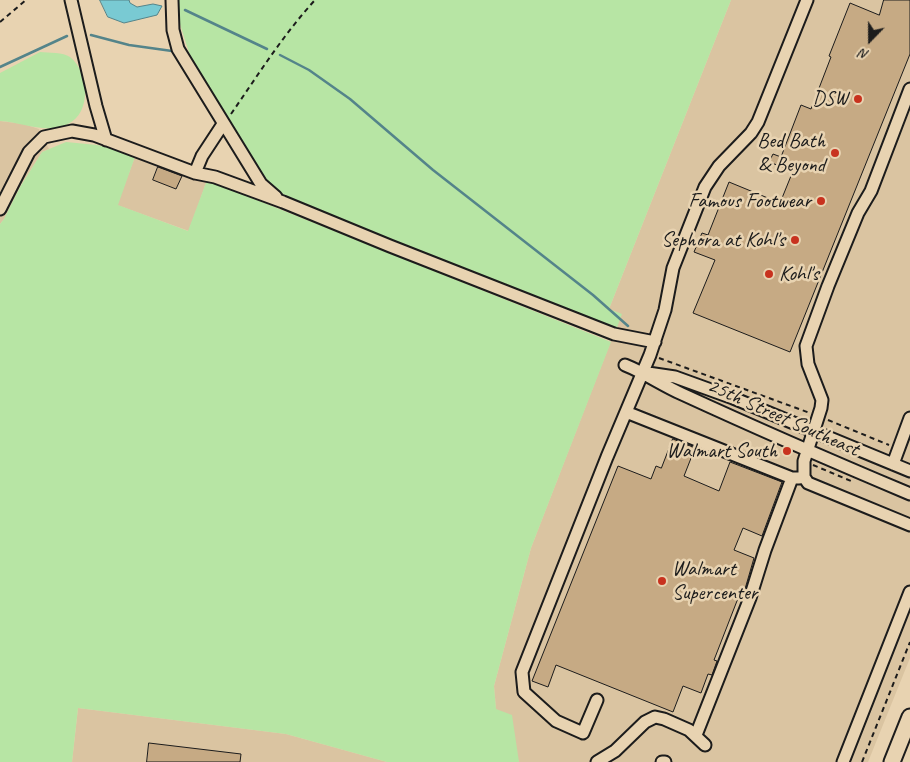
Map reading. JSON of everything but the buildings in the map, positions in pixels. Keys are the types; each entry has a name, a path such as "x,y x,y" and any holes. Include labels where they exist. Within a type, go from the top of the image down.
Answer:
{"main road":[{"path":"892,762 910,717"}],"street":[{"path":"71,0 106,140"},
{"path":"172,0 173,30 178,50 261,184 283,202"},
{"path":"597,700 583,733 556,721 524,692 522,672 607,457 655,342 665,310 673,268 705,187 719,166 751,133 758,122 807,0"},
{"path":"696,735 750,598 765,550 798,478 818,416 822,400 808,364 806,346 828,286 858,213 870,191 910,89"},
{"path":"196,173 202,156 223,124"},
{"path":"0,209 29,152 44,137 72,131 94,135 196,173 215,177 283,202 614,334 655,342"},
{"name":"25th Street Southeast","path":"624,365 643,372 671,389 910,494"},
{"name":"25th Street Southeast","path":"643,372 684,380 733,398 813,429 910,471"},
{"path":"626,412 798,478 910,525"},
{"path":"893,464 898,449 907,435 910,418"},
{"path":"843,762 910,592"},
{"path":"597,762 615,750 645,722 655,717 689,730 705,745"}],"path":[{"path":"0,22 26,0"},
{"path":"223,124 284,37 315,0"},
{"path":"650,354 818,416 898,449"},
{"path":"862,762 910,642"}],"shaded area":[{"path":"731,0 910,0 910,658 868,762 519,762 496,709 494,686 531,548 621,315 609,309"},
{"path":"0,121 24,124 39,129 49,149 42,152 0,224"},
{"path":"136,154 207,180 189,231 117,205"},
{"path":"78,708 286,734 387,762 72,762"}],"green space":[{"path":"177,0 731,0 609,309 622,314 616,330 331,216 286,196 265,181 191,59 179,21"},
{"path":"40,52 64,54 70,57 76,64 84,82 84,102 81,111 76,119 60,127 43,128 0,121 0,73"},
{"path":"66,142 97,145 136,154 118,205 188,231 207,180 611,342 531,548 494,686 496,709 512,715 519,762 387,762 286,734 78,708 72,762 0,762 0,224 42,152"}],"water":[{"path":"100,0 129,0 130,3 137,7 153,4 162,6 157,15 124,23 108,17"}],"waterway":[{"path":"185,10 267,49"},
{"path":"91,35 129,45 172,51"},
{"path":"0,67 67,36"},
{"path":"280,55 309,70 350,99 433,170 593,295 628,326"}],"place":[{"name":"DSW","path":"858,99"},
{"name":"Bed Bath & Beyond","path":"835,153"},
{"name":"Famous Footwear","path":"821,201"},
{"name":"Sephora at Kohl's","path":"795,240"},
{"name":"Kohl's","path":"769,274"},
{"name":"Walmart South","path":"787,451"},
{"name":"Walmart Supercenter","path":"662,581"}]}
